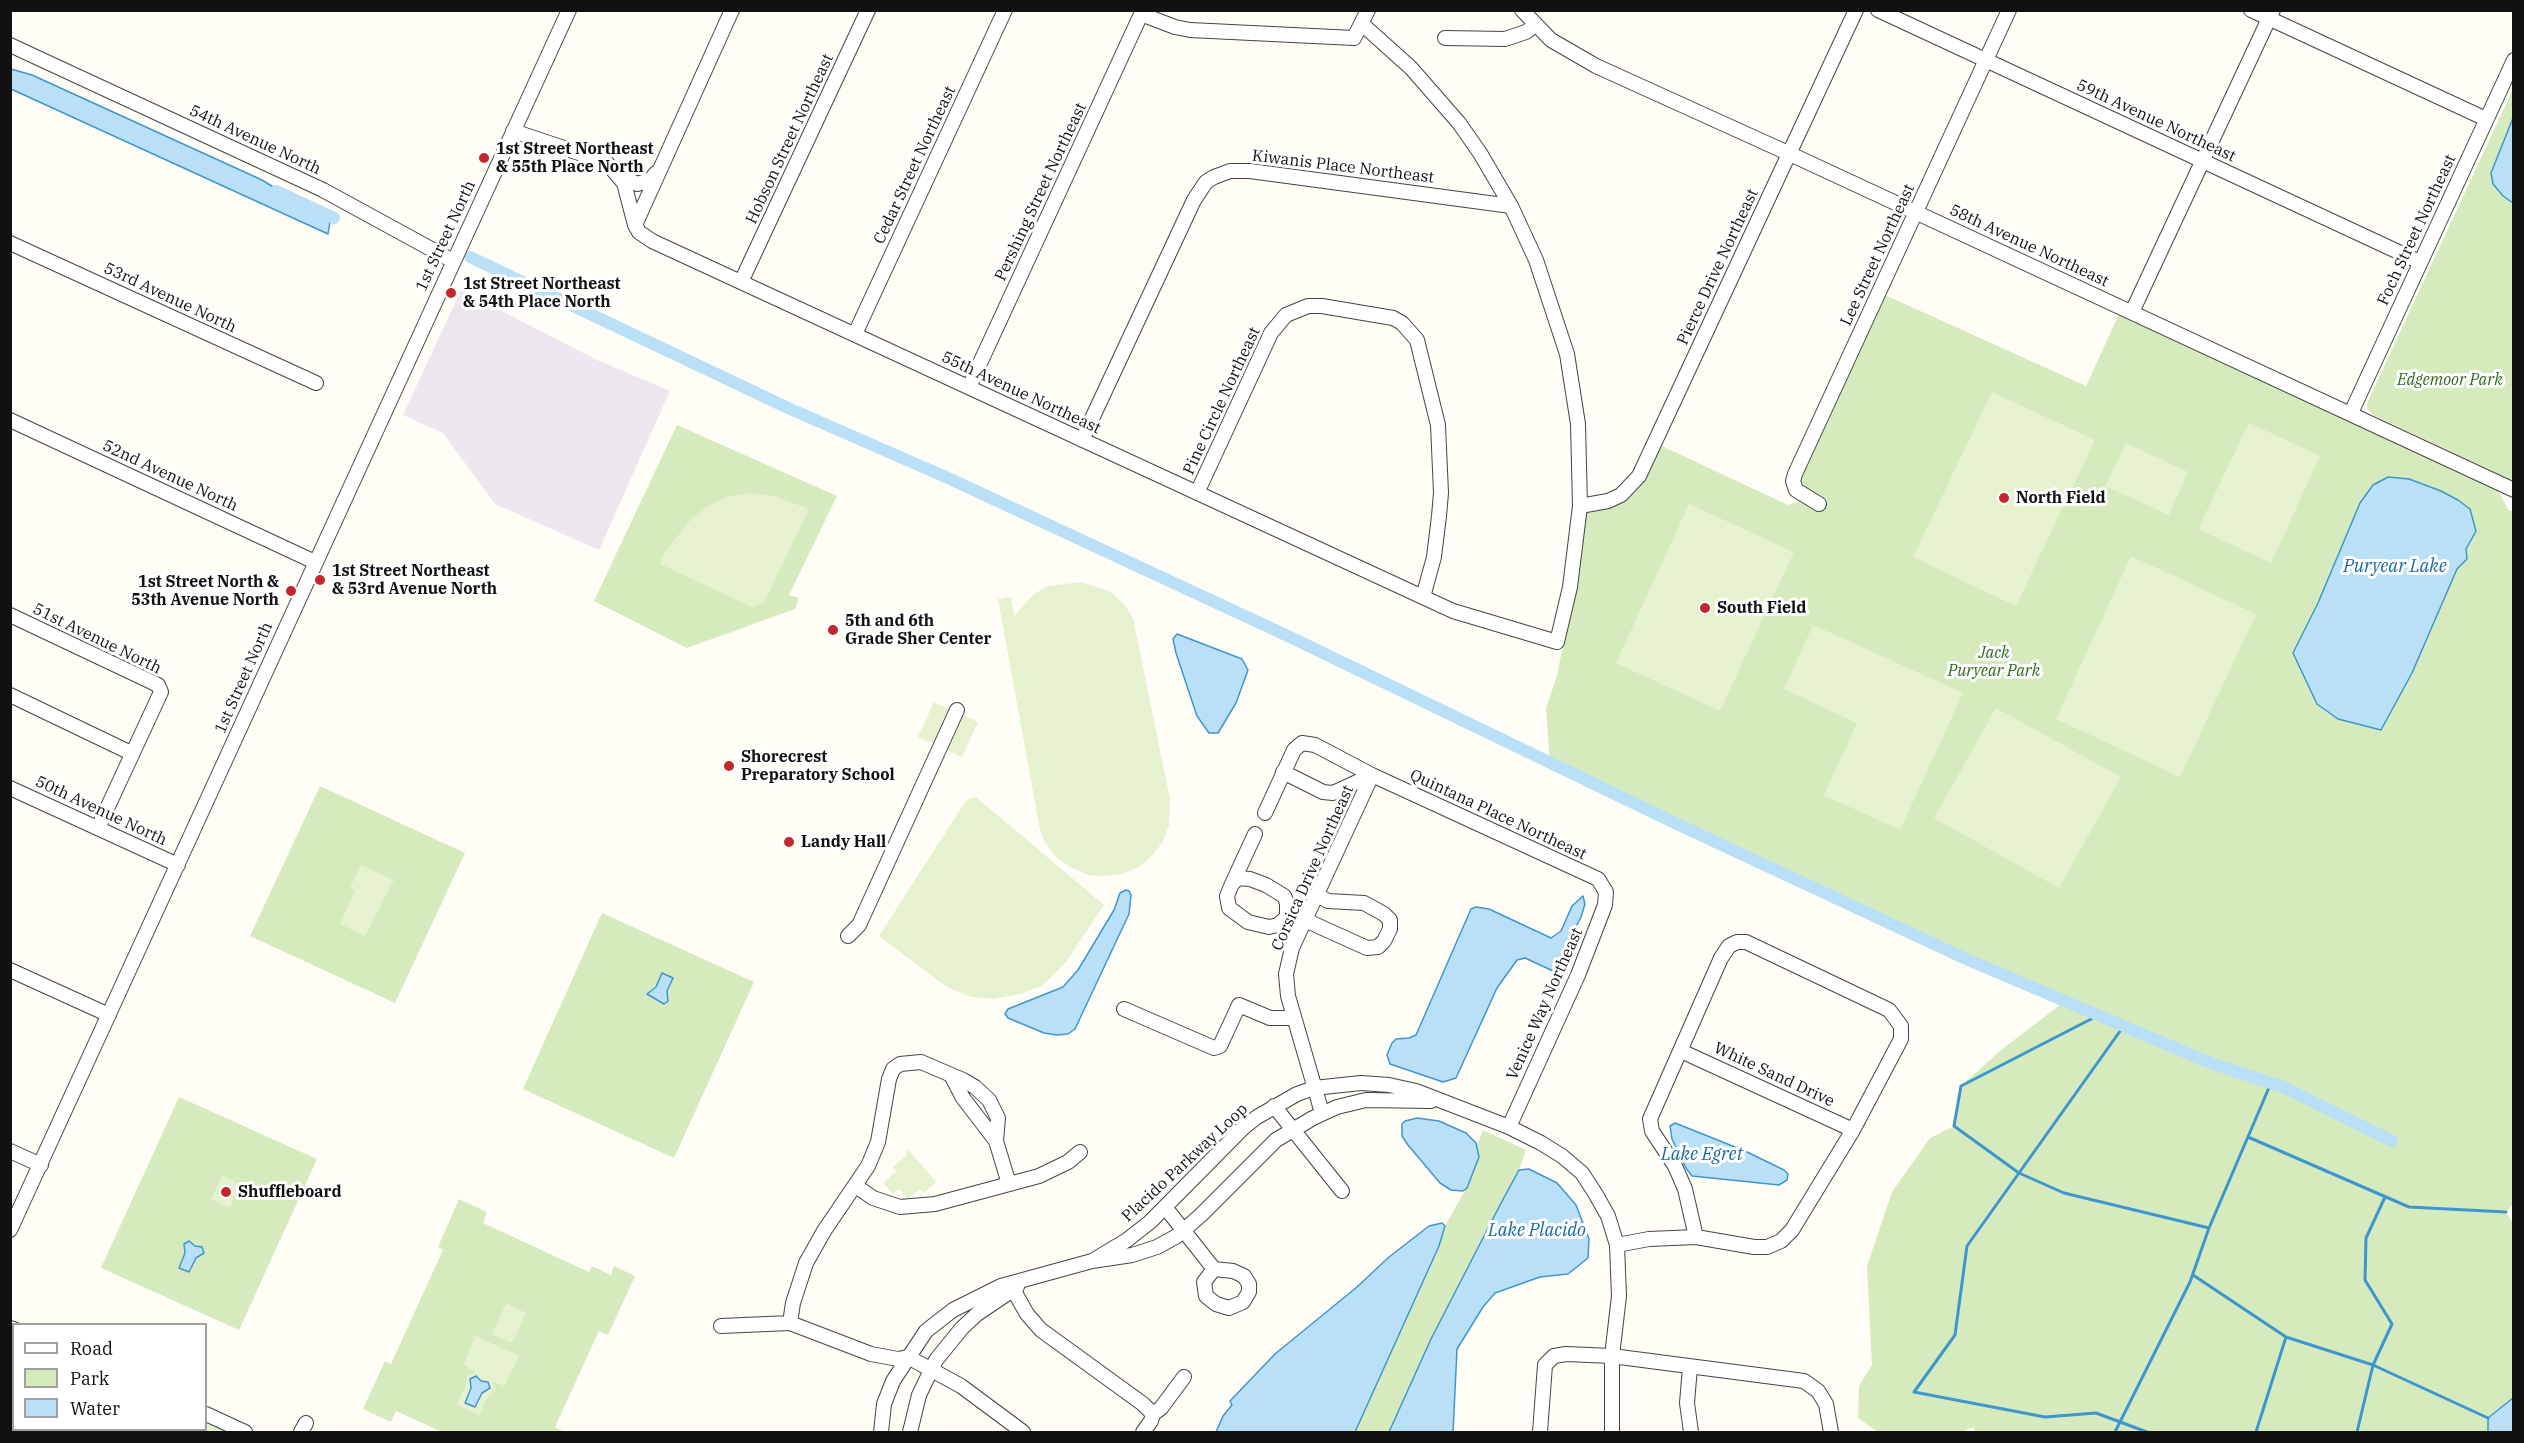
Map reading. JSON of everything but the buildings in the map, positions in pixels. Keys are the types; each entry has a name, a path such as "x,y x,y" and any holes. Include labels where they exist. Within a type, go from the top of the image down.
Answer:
{"street":[{"name":"1st Street North","path":"10,1230 569,10"},
{"path":"634,225 732,10"},
{"name":"Hobson Street Northeast","path":"741,282 868,10"},
{"name":"Cedar Street Northeast","path":"855,334 1005,10"},
{"path":"1142,12 1190,30 1354,38 1368,10"},
{"name":"58th Avenue Northeast","path":"1522,10 1551,40 1596,66 1917,212 2514,490"},
{"name":"Pierce Drive Northeast","path":"1580,506 1608,501 1621,495 1639,476 1856,10"},
{"name":"59th Avenue Northeast","path":"1878,10 2420,262"},
{"name":"Lee Street Northeast","path":"1819,504 1796,490 1793,481 1795,474 2009,10"},
{"path":"2251,10 2271,15 2486,118"},
{"name":"Pershing Street Northeast","path":"969,387 1142,12"},
{"path":"2132,312 2271,15"},
{"path":"1362,24 1412,68 1459,123 1511,206 1536,260 1567,354 1578,424 1580,506"},
{"path":"1459,24 1451,39 1506,39 1535,25"},
{"name":"54th Avenue North","path":"10,45 323,190 453,261"},
{"name":"54th Avenue North","path":"10,51 39,58"},
{"name":"Foch Street Northeast","path":"2351,413 2514,60"},
{"path":"513,131 530,139 600,159 618,174 637,184 644,183 654,176 660,166"},
{"name":"Kiwanis Place Northeast","path":"1082,440 1194,200 1206,182 1214,177 1230,171 1250,171 1511,206"},
{"path":"618,174 627,193 634,225"},
{"name":"55th Avenue Northeast","path":"634,225 639,232 652,241 1424,597 1470,617 1557,642 1570,587 1580,506"},
{"name":"53rd Avenue North","path":"10,243 316,383"},
{"name":"Pine Circle Northeast","path":"1197,493 1271,333 1286,315 1308,306 1322,306 1393,318 1402,323 1417,340 1438,425 1441,469 1437,540 1424,597"},
{"name":"52nd Avenue North","path":"10,420 315,562"},
{"name":"51st Avenue North","path":"10,615 158,685 161,692 98,828"},
{"path":"10,695 131,753"},
{"path":"848,936 859,925 957,710"},
{"name":"Quintana Place Northeast","path":"1283,772 1294,750 1302,743 1315,746 1372,775 1598,879 1606,892"},
{"path":"1265,813 1283,772 1323,792 1333,793 1372,775"},
{"name":"Corsica Drive Northeast","path":"1322,1113 1288,996 1286,974 1292,948 1372,775"},
{"name":"50th Avenue North","path":"10,788 178,865"},
{"path":"1232,884 1238,878 1250,879 1266,885 1284,896 1287,903 1287,916 1278,925 1269,927 1248,921 1229,908 1227,896 1232,884 1255,834"},
{"name":"Venice Way Northeast","path":"1509,1127 1578,975 1605,905 1606,892"},
{"path":"1287,916 1305,920 1367,948 1378,947 1390,929 1390,920 1373,907 1351,901 1328,901 1317,895"},
{"path":"1617,1245 1649,1239 1696,1237 1754,1247 1767,1246 1781,1241 1792,1230 1853,1130 1901,1039 1901,1026 1889,1010 1746,942 1737,942 1729,946 1721,958 1650,1119 1652,1131 1675,1166 1685,1189 1696,1237"},
{"path":"10,970 109,1015"},
{"path":"1124,1009 1214,1048 1220,1046 1239,1005 1270,1018 1294,1018"},
{"name":"White Sand Drive","path":"1681,1051 1853,1130"},
{"path":"790,1323 793,1303 806,1263 824,1231 868,1166 878,1142 886,1091 893,1069 900,1064 921,1062 975,1087 995,1109 998,1119 996,1141"},
{"path":"951,1075 963,1098 996,1141 1009,1184"},
{"name":"Placido Parkway Loop","path":"1092,1261 1127,1240 1165,1208 1244,1127 1274,1106 1314,1088 1361,1083 1389,1085 1416,1091 1509,1127 1555,1151 1582,1173 1608,1216 1617,1245 1619,1296 1612,1356 1612,1432"},
{"name":"Placido Parkway Loop","path":"881,1432 886,1395 903,1358 938,1319 964,1303 1092,1261 1131,1255 1157,1247 1184,1231 1276,1140 1322,1113 1366,1100 1442,1102"},
{"path":"1274,1106 1342,1191"},
{"path":"10,1151 41,1165"},
{"path":"856,1186 886,1203 900,1207 935,1204 1055,1170 1080,1152"},
{"path":"1165,1208 1214,1269"},
{"path":"1012,1286 1027,1314 1041,1330 1143,1404 1152,1414"},
{"name":"Placido Parkway Loop","path":"910,1432 919,1395 930,1370 962,1328 1012,1286"},
{"path":"721,1326 790,1323 871,1354 903,1358 961,1386 1023,1432"},
{"path":"1540,1432 1545,1365 1554,1356 1566,1354 1612,1356 1804,1381 1818,1391 1826,1404 1831,1432"},
{"path":"1690,1367 1687,1404 1691,1432"},
{"path":"1143,1432 1152,1414 1161,1408 1184,1377"},
{"path":"207,1414 244,1432"}],"shaded area":[{"path":"461,290 597,360 670,391 599,550 495,504 443,433 403,415"}],"green space":[{"name":"Edgemoor Park","path":"2513,89 2513,481 2373,415 2367,408 2368,401"},
{"name":"Jack Puryear Park","path":"1885,295 2086,386 2120,312 2498,490 2509,511 2514,511 2514,1203 2506,1212 2514,1225 2514,1398 2488,1418 2488,1432 1976,1432 1973,1427 1962,1432 1878,1432 1858,1418 1859,1386 1872,1365 1867,1266 1892,1192 1930,1138 1954,1126 1961,1086 2001,1050 2064,1002 1966,959 1550,763 1546,708 1557,676 1577,572 1585,515 1590,510 1629,496 1638,488 1648,475 1662,446 1788,505 1797,502 1803,488 1800,485 1800,476"},
{"name":"North Field","path":"1992,392 2095,440 2016,606 1913,557"},
{"path":"2249,423 2320,456 2271,563 2198,529"},
{"path":"677,425 837,496 789,595 799,598 795,609 687,648 594,601"},
{"path":"2126,443 2188,472 2169,515 2105,486"},
{"path":"749,493 774,496 809,509 764,603 752,607 660,564 665,552 691,519 708,506 727,497"},
{"name":"South Field","path":"1689,504 1794,552 1720,711 1616,663"},
{"path":"2131,556 2256,614 2180,777 2056,719"},
{"path":"1082,582 1111,592 1124,604 1133,618 1170,799 1169,826 1162,843 1152,856 1139,867 1122,874 1104,876 1088,875 1070,867 1056,857 1045,842 1040,830 998,599 1011,597 1014,616 1034,594 1048,586"},
{"path":"1813,625 1963,693 1900,830 1824,795 1857,723 1784,689"},
{"path":"934,702 978,722 962,757 918,737"},
{"path":"1996,708 2121,777 2059,888 1934,818"},
{"path":"320,786 465,853 395,1003 250,936"},
{"path":"976,797 1104,905 1066,962 1042,986 1020,994 993,999 971,997 947,987 879,936 967,799"},
{"path":"361,865 394,880 365,936 340,924 355,890 350,888"},
{"path":"602,913 754,982 674,1158 523,1089"},
{"path":"179,1097 317,1159 239,1330 101,1268"},
{"path":"1483,1130 1526,1150 1519,1170 1431,1339 1389,1432 1355,1432 1439,1246 1445,1226 1467,1187 1479,1157 1477,1145"},
{"path":"909,1150 936,1182 924,1193 920,1189 908,1199 899,1189 893,1194 883,1183 896,1171 893,1167 907,1155"},
{"name":"Shuffleboard","path":"222,1176 240,1184 230,1208 211,1199"},
{"path":"459,1199 487,1212 483,1223 589,1272 592,1266 611,1275 614,1266 635,1276 608,1335 599,1331 555,1427 565,1432 442,1432 396,1411 391,1422 363,1409 385,1361 391,1364 443,1250 438,1247"},
{"path":"506,1303 526,1313 512,1343 492,1334"},
{"path":"475,1336 519,1356 504,1386 492,1381 496,1389 486,1399 480,1415 457,1405 466,1385 467,1376 475,1372 464,1364"},
{"path":"207,1414 245,1432 72,1432 207,1431"}],"water":[{"path":"11,69 32,75 262,180 330,222 328,234 11,89"},
{"path":"2513,118 2513,203 2503,196 2493,184 2491,173"},
{"name":"Puryear Lake","path":"2388,477 2409,479 2458,500 2470,509 2476,531 2466,549 2467,559 2457,569 2412,673 2381,730 2338,719 2317,704 2293,653 2318,603 2360,503 2373,485"},
{"path":"1177,634 1242,659 1248,670 1236,703 1218,733 1209,733 1197,716 1176,653 1173,639"},
{"path":"1126,890 1131,895 1129,914 1075,1029 1068,1034 1044,1033 1008,1018 1005,1014 1008,1009 1063,987 1078,970 1114,910 1120,893"},
{"path":"1583,896 1585,904 1581,917 1553,971 1525,958 1517,960 1497,988 1456,1078 1443,1082 1390,1064 1387,1055 1392,1043 1396,1039 1416,1035 1471,909 1476,907 1489,909 1551,938 1561,931 1572,906"},
{"path":"662,973 673,978 667,991 668,1001 664,1004 647,994 656,987"},
{"path":"1417,1118 1439,1121 1466,1133 1476,1143 1479,1157 1467,1188 1463,1191 1451,1190 1440,1183 1402,1136 1402,1124"},
{"name":"Lake Egret","path":"1675,1123 1745,1151 1784,1170 1788,1174 1787,1180 1779,1185 1692,1176 1672,1139 1670,1126"},
{"name":"Lake Placido","path":"1529,1169 1557,1183 1576,1205 1589,1239 1588,1258 1568,1274 1540,1277 1495,1293 1483,1307 1457,1349 1453,1432 1389,1432 1431,1339 1500,1205 1519,1170"},
{"path":"1442,1223 1445,1226 1439,1246 1355,1432 1216,1432 1223,1416 1232,1405 1230,1401 1275,1354 1357,1287 1389,1257 1429,1226"},
{"path":"189,1241 195,1246 202,1247 204,1253 196,1258 189,1272 179,1268 185,1253 184,1244"},
{"path":"476,1376 481,1381 488,1382 490,1388 482,1393 475,1407 465,1403 471,1388 470,1379"},
{"path":"2513,1398 2513,1432 2488,1432 2488,1418"}],"waterway":[{"path":"276,191 334,218"},
{"path":"470,257 788,408 948,478 1290,637 1677,824 1966,959 2213,1064 2283,1087 2392,1141"},
{"path":"2097,1016 1961,1086 1954,1126 2019,1173 2064,1193 2209,1228"},
{"path":"2123,1027 1967,1246 1955,1335 1914,1392 2045,1417 2096,1413 2147,1432"},
{"path":"2115,1432 2190,1282 2209,1228 2271,1083"},
{"path":"2248,1137 2409,1207 2506,1212"},
{"path":"2357,1432 2373,1365 2392,1324 2365,1280 2366,1238 2385,1197"},
{"path":"2193,1275 2286,1337 2373,1365 2488,1418"},
{"path":"2256,1432 2286,1337"}],"place":[{"name":"1st Street Northeast & 55th Place North","path":"484,158"},
{"name":"1st Street Northeast & 54th Place North","path":"451,293"},
{"name":"North Field","path":"2004,498"},
{"name":"1st Street Northeast & 53rd Avenue North","path":"320,580"},
{"name":"1st Street North & 53th Avenue North","path":"291,591"},
{"name":"South Field","path":"1705,608"},
{"name":"5th and 6th Grade Sher Center","path":"833,630"},
{"name":"Shorecrest Preparatory School","path":"729,766"},
{"name":"Landy Hall","path":"789,842"},
{"name":"Shuffleboard","path":"226,1192"}]}
